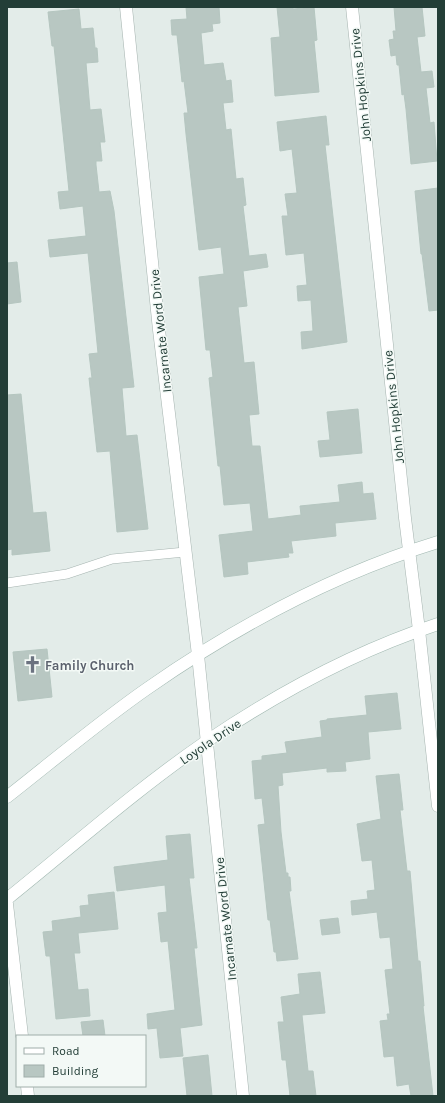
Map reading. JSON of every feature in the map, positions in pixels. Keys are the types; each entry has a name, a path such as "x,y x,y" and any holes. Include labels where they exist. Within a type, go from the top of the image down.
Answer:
{"street":[{"name":"Incarnate Word Drive","path":"126,7 159,330 198,654 243,1096"},
{"name":"John Hopkins Drive","path":"352,7 409,551 438,806"},
{"path":"7,797 147,689 198,654 256,620 334,581 409,551 438,542"},
{"name":"Loyola Drive","path":"7,899 141,790 206,742 259,708 333,667 419,630 438,624"},
{"path":"7,904 22,1035"}],"lane":[{"path":"7,583 67,574 112,559 185,552"}],"building":[{"path":"186,7 219,7 220,23 212,24 213,31 201,33 204,65 223,63 226,81 231,80 233,102 223,103 226,130 231,129 236,179 243,178 246,205 243,206 249,256 266,254 268,267 243,271 247,306 238,307 244,363 254,362 259,414 249,415 252,446 260,446 268,519 301,515 300,506 340,502 338,485 362,482 363,494 373,493 376,519 335,523 336,536 291,541 293,553 288,553 289,557 247,562 248,574 224,577 219,535 253,531 250,503 224,505 220,466 218,466 209,378 213,377 210,350 206,350 199,277 224,274 221,247 199,250 184,113 188,113 184,81 182,82 177,35 172,35 171,20 187,19"},
{"path":"277,7 293,7 293,9 314,7 317,40 314,41 319,92 275,96 271,38 280,37"},
{"path":"394,7 422,7 425,36 417,37 421,72 432,71 434,87 426,88 430,123 434,122 437,161 411,164 406,109 404,94 402,95 399,65 397,65 396,55 391,56 389,40 394,39 393,31 396,31"},
{"path":"79,9 81,29 93,28 95,48 97,48 98,62 86,63 90,110 101,109 105,142 100,142 102,161 96,161 99,192 110,191 114,211 134,387 122,388 126,436 137,435 148,529 117,532 110,451 97,452 89,378 92,378 89,354 98,353 88,253 50,257 48,240 86,236 83,206 60,209 58,192 69,191 54,46 52,46 48,12"},
{"path":"326,116 329,145 325,145 347,342 302,349 301,332 313,331 311,300 298,301 297,286 307,285 304,253 286,255 282,216 288,216 285,194 297,193 292,149 280,151 277,122"},
{"path":"438,188 438,310 429,311 421,254 415,191"},
{"path":"17,262 21,302 7,304 7,263"},
{"path":"21,394 33,513 46,512 50,551 12,555 12,549 7,550 7,395"},
{"path":"358,409 362,453 320,457 318,441 330,440 327,412"},
{"name":"Family Church","path":"47,649 52,697 18,701 13,652"},
{"path":"397,693 401,729 368,732 370,759 345,762 346,771 327,772 327,768 282,773 283,785 278,786 281,832 286,873 288,873 288,877 290,877 291,891 289,891 298,959 277,961 276,952 274,952 270,920 268,920 258,825 265,824 262,798 255,799 252,761 262,760 262,756 287,753 285,742 322,737 320,721 367,715 365,696"},
{"path":"399,774 403,810 400,810 407,871 410,871 433,1096 411,1096 409,1084 397,1086 394,1056 384,1057 380,1021 388,1020 387,1014 390,1014 385,970 393,969 390,937 380,938 377,912 352,915 351,901 368,899 367,891 375,890 372,860 362,861 357,824 381,819 376,776"},
{"path":"190,834 194,878 189,878 197,948 194,948 202,1025 180,1028 183,1056 160,1058 157,1028 148,1029 147,1014 175,1010 168,941 161,942 158,913 167,912 165,885 117,891 114,867 168,860 166,836"},
{"path":"114,892 118,929 78,933 80,953 74,953 78,990 88,989 90,1016 56,1019 50,956 46,956 43,932 53,931 52,921 81,917 80,906 89,905 88,895"},
{"path":"338,918 340,933 322,935 320,920"},
{"path":"320,972 325,1013 302,1015 308,1071 313,1071 316,1096 290,1096 286,1060 282,1060 278,1022 284,1022 281,997 300,994 298,974"},
{"path":"103,1020 105,1035 83,1035 81,1022"},
{"path":"208,1055 212,1096 187,1096 183,1058"}],"place":[{"name":"Family Church","path":"32,665"}]}
